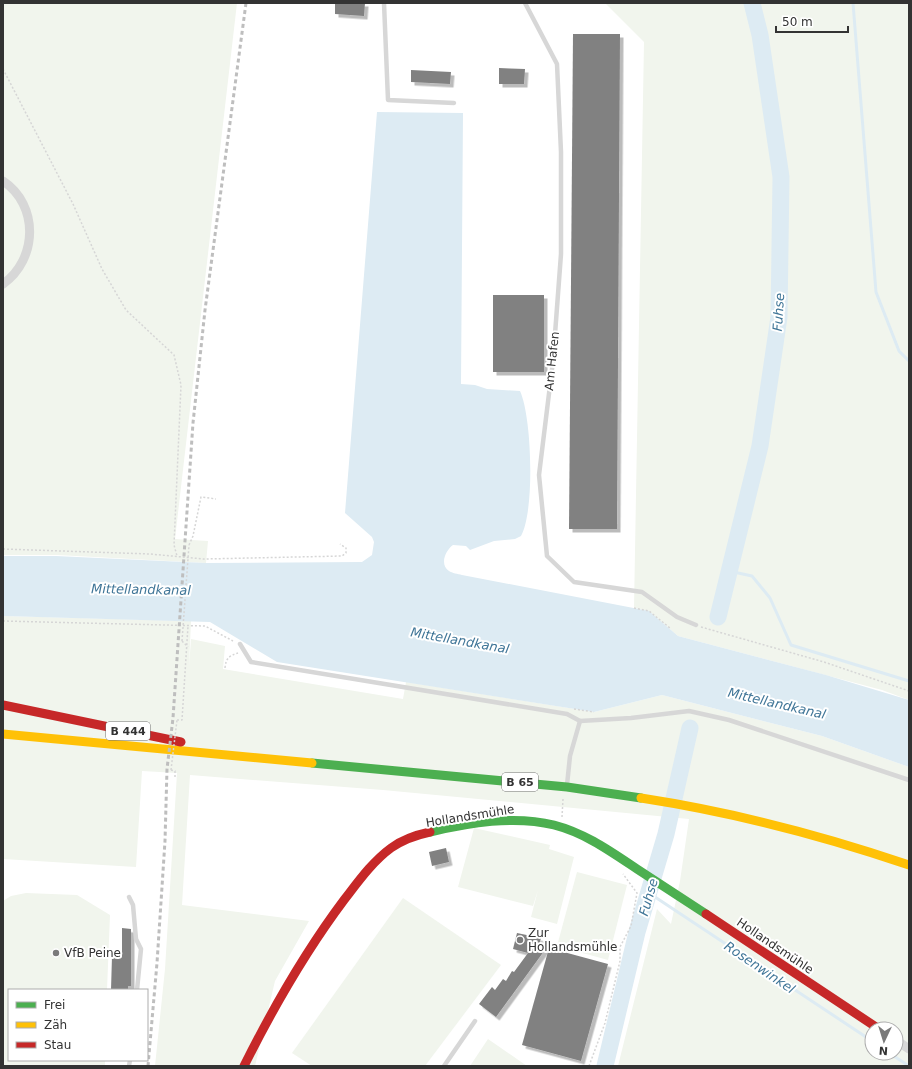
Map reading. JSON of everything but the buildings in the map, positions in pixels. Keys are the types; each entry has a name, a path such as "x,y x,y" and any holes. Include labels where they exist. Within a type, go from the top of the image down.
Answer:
{"main road":[{"name":"B 444","path":"3,705 252,757"},
{"name":"B 65","path":"3,734 567,787 648,798 696,806 809,832 909,865"},
{"name":"Hollandsmühle","path":"244,1066 299,964 323,927 373,863 389,849 407,839 493,822 521,820 561,827 584,836 674,893 867,1021"}],"street":[{"path":"3,181 12,188 22,202 29,219 30,237 22,263 12,276 3,284"}],"lane":[{"path":"384,3 388,100 454,102"},
{"name":"Am Hafen","path":"525,3 557,64 561,152 560,270 553,361 539,475 546,556 574,582 642,592 677,617 696,625"},
{"path":"240,644 251,662 567,714 580,721 631,718 689,711 729,720 909,780"},
{"path":"567,787 570,756 580,721"},
{"path":"129,897 132,904 136,938 141,949 137,989"},
{"path":"444,1066 476,1021"}],"path":[{"path":"3,69 73,204 102,269 126,310 174,355 181,385 174,540 176,556"},
{"path":"188,647 182,641 189,545 193,536 201,497 216,499"},
{"path":"3,549 176,556 204,559 342,556 346,553 346,548 340,544"},
{"path":"634,608 649,611 670,628"},
{"path":"3,621 205,626 240,644"},
{"path":"696,625 824,662 909,692"},
{"path":"175,778 175,771 171,770 177,720 182,720 188,647 188,626"},
{"path":"225,668 226,660 229,656 244,651"},
{"path":"561,827 563,798 567,787"},
{"path":"589,1066 605,1023 620,961 620,947 631,926 634,911 636,893 624,876"}],"shaded area":[{"path":"3,3 237,3 175,539 208,541 206,563 57,555 3,555"},
{"path":"605,3 909,3 909,700 882,690 678,636 649,611 634,608 644,42"},
{"path":"3,616 191,621 189,667 191,639 225,646 223,669 403,699 406,682 594,712 662,695 822,736 909,767 909,1066 618,1066 657,909 671,924 680,881 689,819 383,790 190,775 182,905 309,921 275,981 255,1066 155,1066 165,969 177,773 142,771 136,867 3,859"},
{"path":"474,828 550,845 549,849 574,857 557,924 531,917 538,890 533,906 458,887"},
{"path":"577,872 627,885 608,960 557,946"},
{"name":"VfB Peine","path":"26,893 77,895 110,915 107,989 8,989 8,1061 105,1061 105,1066 3,1066 3,901 11,896"},
{"path":"403,898 501,965 425,1066 312,1066 292,1053"},
{"path":"488,1039 527,1066 470,1066"}],"water":[{"name":"Mittellandkanal","path":"377,112 463,113 461,384 475,385 487,389 520,391 527,421 530,486 525,524 521,536 515,539 494,541 470,550 466,546 453,545 448,550 445,557 444,565 446,568 450,572 462,575 649,611 678,636 826,675 909,700 909,767 822,736 662,695 594,712 277,662 210,622 3,616 3,556 56,556 206,563 362,562 372,555 374,542 372,537 345,513"}],"waterway":[{"name":"Fuhse","path":"718,617 760,446 779,317 781,177 760,35 752,3"},
{"path":"853,3 876,292 899,351 909,361"},
{"path":"729,571 752,576 770,598 791,645 909,681"},
{"name":"Fuhse","path":"605,1066 637,932 666,834 690,728"},
{"name":"Rosenwinkel","path":"649,893 864,1036"},
{"name":"Rosenwinkel","path":"901,1061 909,1066"}],"railway":[{"path":"148,1066 157,963 165,841 167,769 173,718 193,423 205,310 246,3"}],"traffic: fast":[{"path":"312,763 567,787 641,798"},
{"path":"430,832 476,823 507,820 539,822 565,828 597,843 706,914"}],"traffic: slow":[{"path":"3,734 312,763"},
{"path":"641,798 743,817 810,834 909,865"}],"traffic: jam":[{"path":"3,705 181,742"},
{"path":"244,1066 266,1023 303,960 360,879 371,866 391,848 409,838 430,832"},
{"path":"706,914 867,1021"}],"place":[{"name":"Zur Hollandsmühle","path":"520,940"},
{"name":"VfB Peine","path":"56,953"}]}
